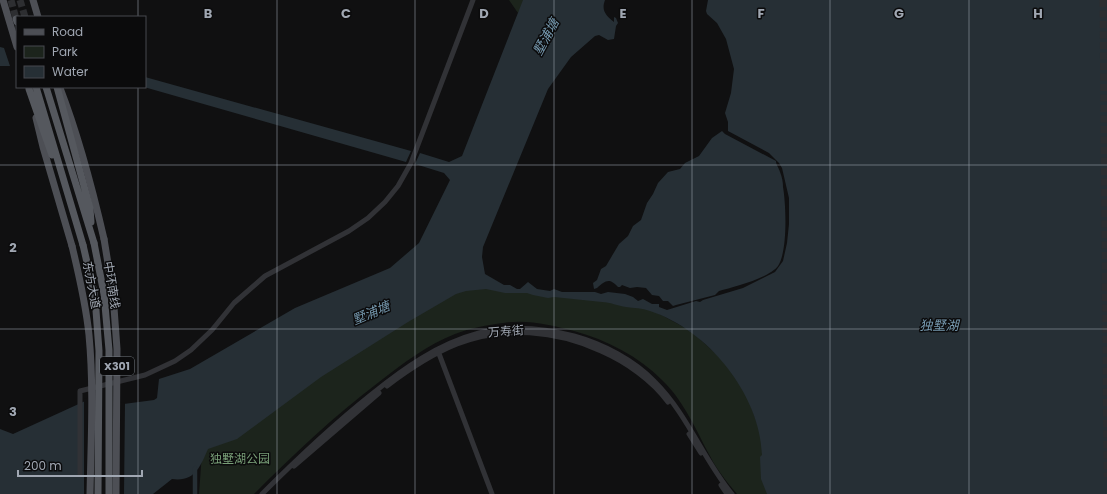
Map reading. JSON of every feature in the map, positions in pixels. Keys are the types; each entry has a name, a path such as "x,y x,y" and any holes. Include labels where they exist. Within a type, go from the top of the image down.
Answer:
{"highway":[{"name":"中环南线","path":"32,88 68,194 83,245 94,297 99,352 98,494"},
{"name":"中环南线","path":"46,88 93,241 104,294 109,350 109,494"},
{"path":"58,88 90,208 93,241"}],"main road":[{"path":"3,0 16,44"},
{"path":"33,0 38,16"},
{"name":"东方大道","path":"32,88 43,146 83,289 89,336 91,390 90,494"},
{"name":"东方大道","path":"58,88 69,110 92,185 104,239 113,294 117,349 116,494"}],"street":[{"path":"80,474 80,391 145,375 180,358 191,350 212,330 234,303 265,276 349,231 368,218 385,202 398,186 411,163 473,0"},
{"name":"万寿街","path":"262,494 311,446 400,371 460,339 480,333 503,329 561,332 609,349 626,360 654,381 668,396 682,416 715,472 732,494"},
{"name":"万寿街","path":"267,494 290,470 381,391 438,350 483,336 503,333 534,333 558,336 586,344 614,357 644,377 666,399 679,417 713,474 727,494"},
{"path":"438,350 492,494"}],"green space":[{"path":"509,0 527,0 518,13"},
{"name":"独墅湖公园","path":"471,281 507,290 599,300 652,310 691,331 728,365 745,390 761,434 770,494 737,494 716,466 677,397 653,371 643,363 610,344 586,335 548,325 530,322 512,322 473,328 461,332 445,338 415,355 362,395 330,422 254,494 199,494 203,439"}],"water":[{"name":"独墅湖","path":"523,0 605,0 605,12 614,22 614,17 616,18 618,23 616,26 614,39 608,40 599,35 595,36 571,57 548,89 483,247 482,257 485,274 504,285 510,285 517,289 520,289 528,282 537,289 550,291 554,289 562,292 595,292 601,294 608,292 625,294 638,301 643,299 652,304 659,304 659,307 667,310 696,301 700,302 743,288 775,272 783,261 787,243 789,198 782,168 769,153 728,131 728,122 725,113 731,93 734,69 726,39 717,23 707,14 706,11 708,0 1107,0 1107,494 767,494 761,479 760,457 762,455 759,432 752,409 741,388 727,367 692,333 671,320 644,309 605,302 554,297 548,298 527,293 505,293 486,289 466,291 456,294 408,322 321,377 237,439 208,449 196,472 186,478 172,479 153,494 0,494 0,429 13,434 94,397 92,421 111,422 116,405 154,400 157,398 159,379 190,369 295,308 390,268 419,243 450,180 444,173 415,164 420,153 449,162 462,156"},
{"path":"0,47 4,48 10,66 0,66"},
{"path":"146,77 411,151 406,162 146,88"},
{"path":"722,131 776,161 783,181 785,204 785,239 778,266 767,274 751,282 719,291 715,295 673,306 668,301 663,301 659,296 652,295 646,288 630,288 622,285 618,287 612,282 607,281 594,289 593,283 597,280 601,269 606,266 619,244 628,236 633,226 641,220 647,203 658,183 668,172 680,169 685,163 699,156 712,138"}],"pier":[{"path":"93,395 94,420 109,420 115,404 125,402 124,494 84,494 84,399"}],"waterway":[{"path":"195,468 195,494"}],"tunnel":[{"path":"11,0 16,19"},
{"path":"20,0 25,16"},
{"path":"1103,0 1107,477"}],"water label":[{"name":"墅浦塘","path":"546,37"},
{"name":"墅浦塘","path":"371,313"}]}
